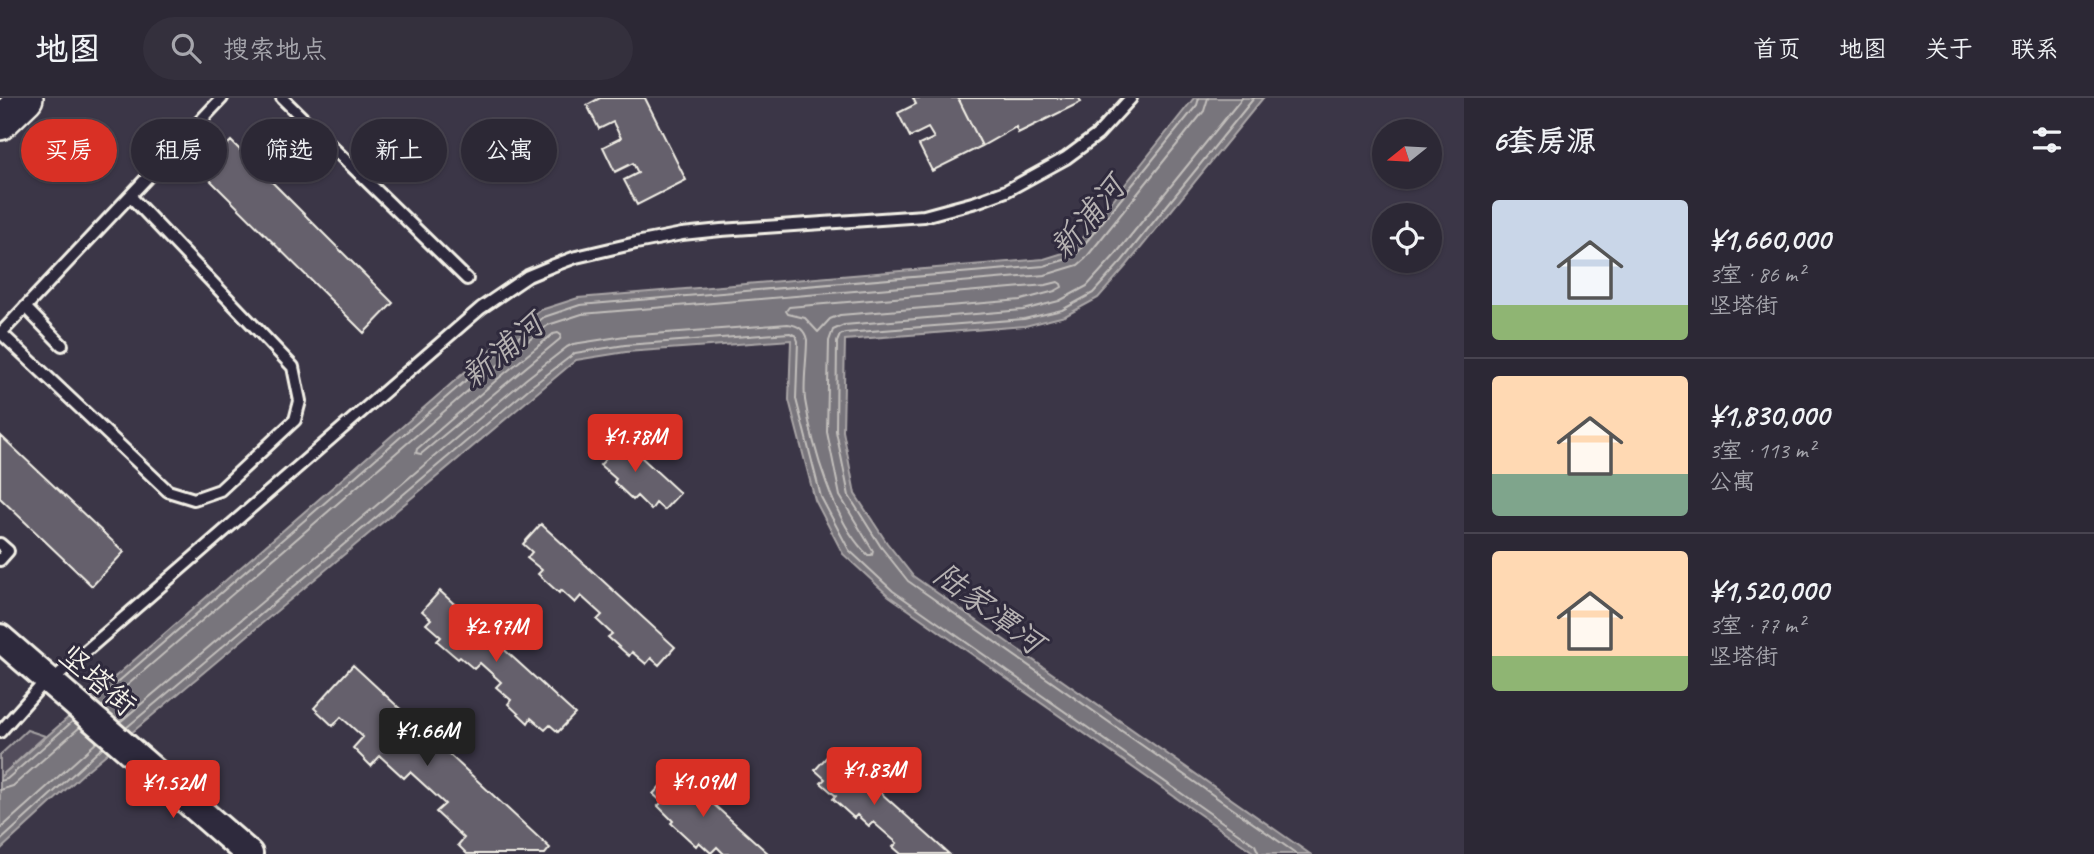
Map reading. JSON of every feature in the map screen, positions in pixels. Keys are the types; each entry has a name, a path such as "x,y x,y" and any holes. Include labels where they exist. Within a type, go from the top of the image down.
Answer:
{"main road":[{"path":"0,123 26,98"}],"street":[{"name":"坚塔街","path":"0,638 249,854"}],"lane":[{"path":"130,196 293,367 300,401 295,421 220,490 194,499 168,491 0,333 222,98"},
{"path":"282,98 467,279"},
{"path":"0,732 49,680 481,308 528,276 576,257 682,234 924,216 976,202 1006,191 1066,158 1097,135 1131,98"},
{"path":"25,307 62,345"},
{"path":"0,544 8,551 0,560"}],"shaded area":[{"path":"27,730 45,736 0,777 0,755"}],"water":[{"name":"新浦河","path":"1194,98 1263,98 1098,298 1065,316 1025,326 845,340 843,431 855,494 887,543 913,576 1310,854 1256,854 889,596 843,554 815,500 789,400 791,340 626,352 576,360 86,771 0,850 0,777 482,357 541,310 578,298 1044,259 1073,250"}],"building":[{"path":"600,98 645,98 686,180 637,205 624,180 638,173 633,163 615,172 603,147 621,138 613,122 599,129 587,105"},
{"path":"913,98 958,98 982,146 932,171 919,145 934,138 928,128 910,137 898,113 916,104"},
{"path":"958,98 1079,98 1081,102 1018,133 1016,127 982,146"},
{"path":"231,141 241,151 241,182 272,182 393,303 364,333 212,182 227,182 227,145"},
{"path":"613,431 680,493 664,510 656,503 651,510 637,496 633,500 600,465 605,460 595,451"},
{"path":"0,435 124,552 92,586 0,498"},
{"path":"541,524 675,647 659,665 651,658 646,664 632,652 629,656 608,637 612,634 597,620 602,615 581,596 575,603 538,574 542,570 527,558 532,552 523,544"},
{"path":"440,591 575,714 558,732 550,725 545,730 531,718 528,723 508,704 511,700 496,687 501,682 480,663 474,669 437,641 441,637 426,624 431,619 422,611"},
{"path":"353,665 550,848 545,854 467,854 458,845 464,838 436,812 445,804 410,772 404,778 380,756 371,766 353,748 363,737 341,717 333,726 314,708"},
{"path":"833,750 949,854 901,854 893,847 897,843 873,822 869,826 857,815 854,818 833,799 836,796 821,783 825,779 815,770"},
{"path":"675,770 769,854 724,854 717,847 711,853 699,842 696,846 671,823 673,821 658,806 662,802 653,794"}],"water label":[{"name":"陆家潭河","path":"989,608"}]}
